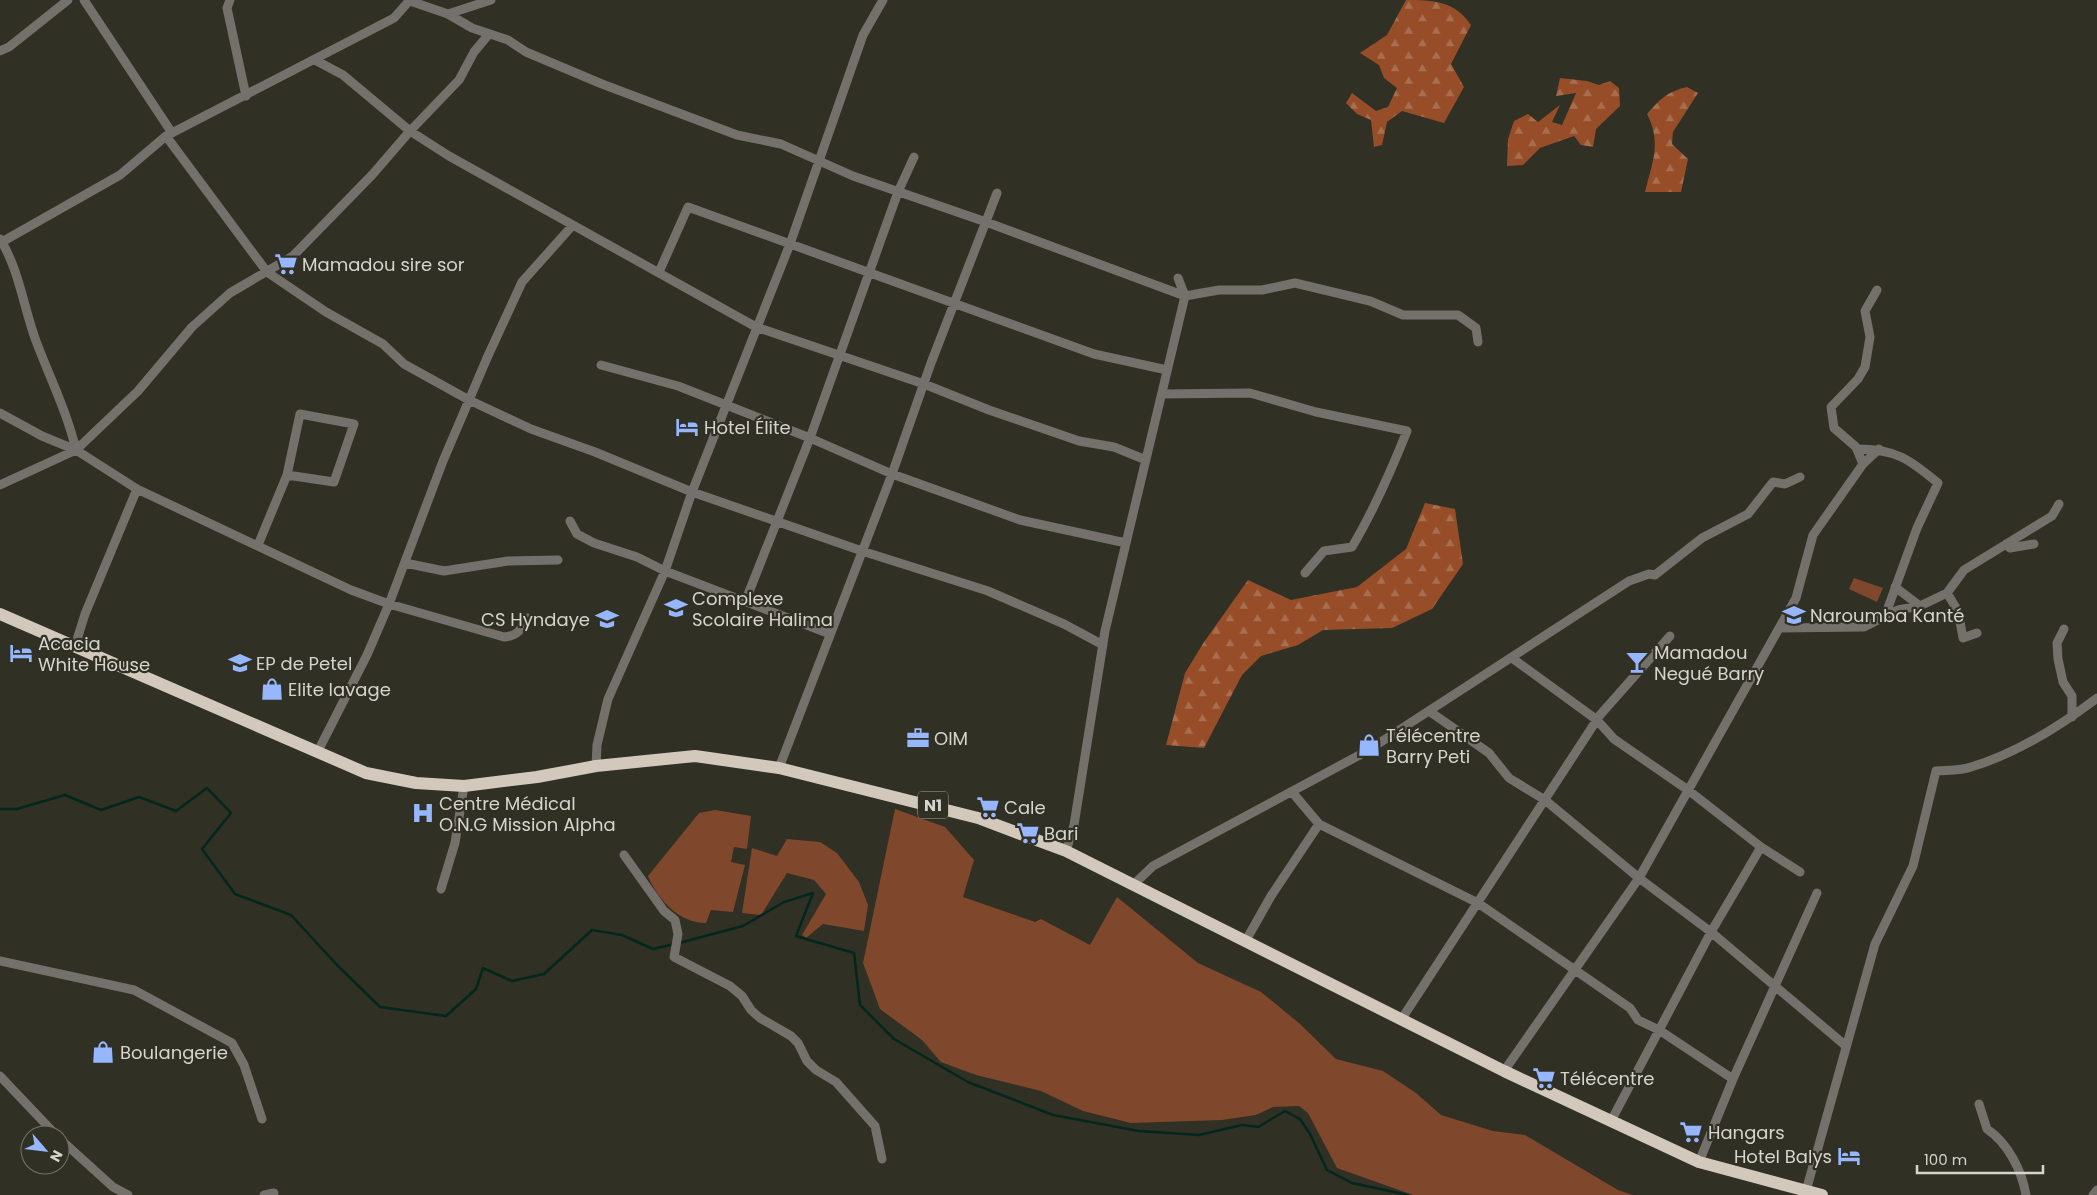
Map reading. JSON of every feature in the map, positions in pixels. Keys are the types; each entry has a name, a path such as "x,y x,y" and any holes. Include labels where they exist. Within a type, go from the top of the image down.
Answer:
{"highway":[{"name":"N1","path":"0,614 366,773 416,783 464,786 537,777 596,766 696,756 779,768 978,818 1066,852 1504,1072 1699,1162 1822,1195"}],"street":[{"path":"0,51 9,47 68,0"},
{"path":"84,0 169,135 266,272 326,312 383,344 404,364 469,400 531,429 595,452 692,492 862,551 988,591 1064,624 1103,645"},
{"path":"230,0 227,8 246,96"},
{"path":"76,450 69,419 36,340 16,277 1,241 120,175 169,135 394,18 410,0 448,14 472,28 508,40 526,52 602,84 737,135 781,144 853,176 986,222 1185,296 1219,290 1262,290 1295,283 1370,301 1403,316 1458,315 1476,328 1478,342"},
{"path":"448,14 491,0"},
{"path":"596,766 597,744 608,699 665,571 692,492 790,244 863,35 883,0"},
{"path":"0,485 76,450 138,391 192,327 230,293 293,256 372,176 410,130 460,80 474,52 488,34"},
{"path":"315,60 343,75 410,130 449,156 756,327 924,384 989,410 1079,441 1114,448 1146,460"},
{"path":"745,602 810,438 898,192 914,157"},
{"path":"779,768 997,193"},
{"path":"659,272 688,207 1094,354 1167,370"},
{"path":"317,753 367,656 405,563 443,461 522,282 572,226"},
{"path":"1066,852 1074,825 1103,645 1185,296 1178,278"},
{"path":"1862,464 1857,449 1834,428 1830,407 1858,379 1865,367 1870,337 1865,311 1877,290"},
{"path":"600,365 678,386 810,438 892,474 1020,520 1126,543"},
{"path":"1162,394 1250,393 1316,412 1407,431 1392,469 1368,520 1352,547 1324,550 1305,572"},
{"path":"0,413 42,436 76,450 137,489 351,590 389,604 504,637 514,636 521,630 528,618"},
{"path":"258,546 287,475 300,414 354,424 334,482 287,475"},
{"path":"1857,449 1879,449 1910,460 1938,483 1917,528 1884,616"},
{"path":"1504,1072 1639,878 1796,598 1813,535 1862,464 1879,449"},
{"path":"1133,885 1153,866 1367,750 1629,581 1649,574 1655,575 1702,538 1748,514 1773,482 1785,484 1800,477"},
{"path":"75,646 84,614 137,489"},
{"path":"1780,628 1864,627 1898,610 1920,606 1947,593 1964,570 2052,516 2058,504"},
{"path":"570,521 577,534 583,538 637,557 665,571 830,634"},
{"path":"2006,544 2010,548 2034,544"},
{"path":"405,563 444,571 508,561 558,560"},
{"path":"1895,587 1920,606"},
{"path":"1947,593 1958,611 1963,638 1977,633"},
{"path":"2064,628 2057,643 2058,659 2063,682 2072,696 2072,717"},
{"path":"1401,1020 1597,720 1670,636"},
{"path":"1512,658 1597,720 1614,739 1688,790 1761,847 1800,872"},
{"path":"1806,1191 1875,944 1913,866 1936,771 1969,768 1989,760 2062,725 2097,698"},
{"path":"1429,711 1489,753 1509,778 1545,800 1639,878 1711,932 1846,1046"},
{"path":"441,889 455,843 464,786"},
{"path":"1292,792 1319,824 1478,902 1630,1008 1638,1020 1659,1030 1733,1079"},
{"path":"1245,942 1271,896 1319,824"},
{"path":"1611,1121 1711,932 1761,847"},
{"path":"624,856 664,912 675,920 678,934 673,954 678,961 736,990 751,1010 798,1043 807,1061 816,1070 836,1082 875,1126 882,1159"},
{"path":"1699,1162 1733,1079 1818,893"},
{"path":"0,961 134,990 232,1043 244,1065 262,1119"},
{"path":"0,1076 47,1125"},
{"path":"1979,1104 1987,1129 1999,1137 2023,1179 2026,1195"},
{"path":"70,1148 113,1187 128,1195"},
{"path":"2095,1195 2097,1190"},
{"path":"264,1195 274,1194"}],"green space":[{"path":"1406,0 1434,2 1451,7 1465,17 1471,25 1451,64 1464,87 1444,123 1402,111 1387,122 1382,145 1374,147 1371,120 1357,114 1346,103 1352,93 1376,111 1388,107 1397,88 1384,78 1379,65 1360,53 1387,35"},
{"path":"1560,78 1587,81 1599,85 1610,81 1619,88 1620,106 1596,129 1593,147 1581,145 1574,136 1540,148 1523,165 1507,166 1508,139 1514,121 1528,114 1538,122 1560,105 1552,122 1562,125 1576,93 1556,96"},
{"path":"1687,87 1698,93 1673,132 1672,144 1688,159 1681,192 1645,192 1653,162 1655,144 1652,124 1647,114 1664,97 1674,91"},
{"path":"1425,503 1455,509 1463,564 1432,609 1392,628 1323,630 1298,645 1261,656 1242,675 1204,748 1166,745 1185,673 1204,642 1248,580 1291,600 1357,587 1406,549"}],"shaded area":[{"path":"1854,578 1883,588 1877,602 1849,589"},
{"path":"895,809 945,827 974,860 963,897 1035,922 1041,919 1090,945 1117,897 1198,963 1261,992 1299,1023 1336,1059 1383,1071 1416,1093 1441,1115 1493,1131 1525,1135 1618,1190 1633,1195 1413,1195 1337,1168 1308,1113 1299,1106 1273,1107 1256,1115 1222,1120 1131,1123 1083,1111 1041,1091 976,1075 941,1062 922,1040 880,1009 863,963"},
{"path":"715,810 751,816 747,849 734,847 731,862 745,865 733,912 711,910 706,923 696,922 671,909 657,893 648,876 699,813"},
{"path":"787,839 820,842 837,853 859,882 868,905 864,931 823,924 806,938 802,935 826,894 814,880 787,873 761,915 742,913 752,848 777,856"}],"waterway":[{"path":"0,809 17,809 65,795 101,810 139,797 176,811 207,788 231,813 202,849 235,894 291,915 337,965 380,1007 446,1016 476,989 483,968 512,981 544,974 592,930 622,935 653,949 674,944"},
{"path":"679,943 743,926 784,902 813,893 796,936 854,953 860,1005 894,1039 968,1082 1053,1115 1139,1131 1199,1135 1242,1125 1258,1127 1285,1111 1300,1119 1310,1134 1327,1170 1352,1183 1408,1195"}],"place":[{"name":"Mamadou sire sor","path":"286,264"},
{"name":"Hotel Élite","path":"687,427"},
{"name":"Complexe Scolaire Halima","path":"676,608"},
{"name":"Naroumba Kanté","path":"1794,615"},
{"name":"CS Hyndaye","path":"607,619"},
{"name":"Acacia White House","path":"21,653"},
{"name":"Mamadou Negué Barry","path":"1637,662"},
{"name":"EP de Petel","path":"240,663"},
{"name":"Elite lavage","path":"272,689"},
{"name":"OIM","path":"918,738"},
{"name":"Télécentre Barry Peti","path":"1369,745"},
{"name":"Cale","path":"988,807"},
{"name":"Centre Médical O.N.G Mission Alpha","path":"423,813"},
{"name":"Bari","path":"1028,833"},
{"name":"Boulangerie","path":"103,1052"},
{"name":"Télécentre","path":"1544,1078"},
{"name":"Hangars","path":"1691,1132"},
{"name":"Hotel Balys","path":"1849,1156"}]}
